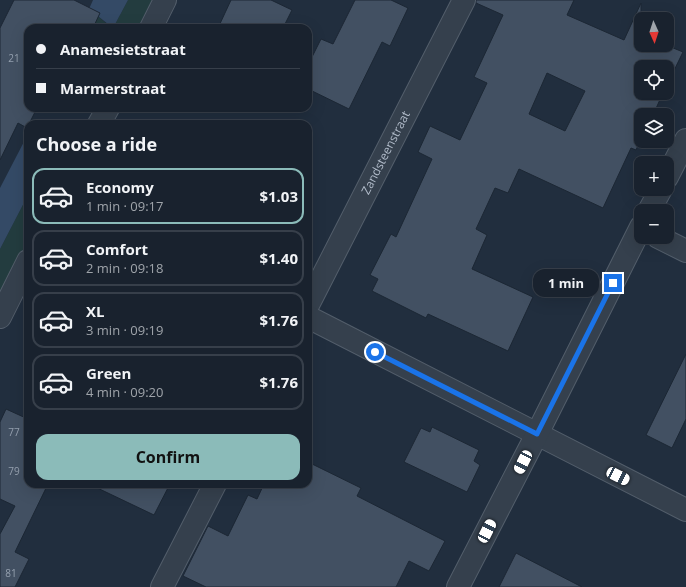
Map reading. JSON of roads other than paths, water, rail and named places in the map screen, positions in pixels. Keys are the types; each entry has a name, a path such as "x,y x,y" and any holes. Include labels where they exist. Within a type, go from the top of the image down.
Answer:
{"street":[{"path":"153,24 165,0"},
{"name":"Zandsteenstraat","path":"312,297 464,0"},
{"path":"674,163 686,140"},
{"path":"458,587 637,244"},
{"path":"674,244 686,251"},
{"path":"0,317 24,269"},
{"path":"312,319 686,510"},
{"path":"162,587 213,488"}],"water":[{"path":"93,0 128,0 115,24 108,24 89,9"},
{"path":"24,142 24,203 0,249 0,188"}]}
